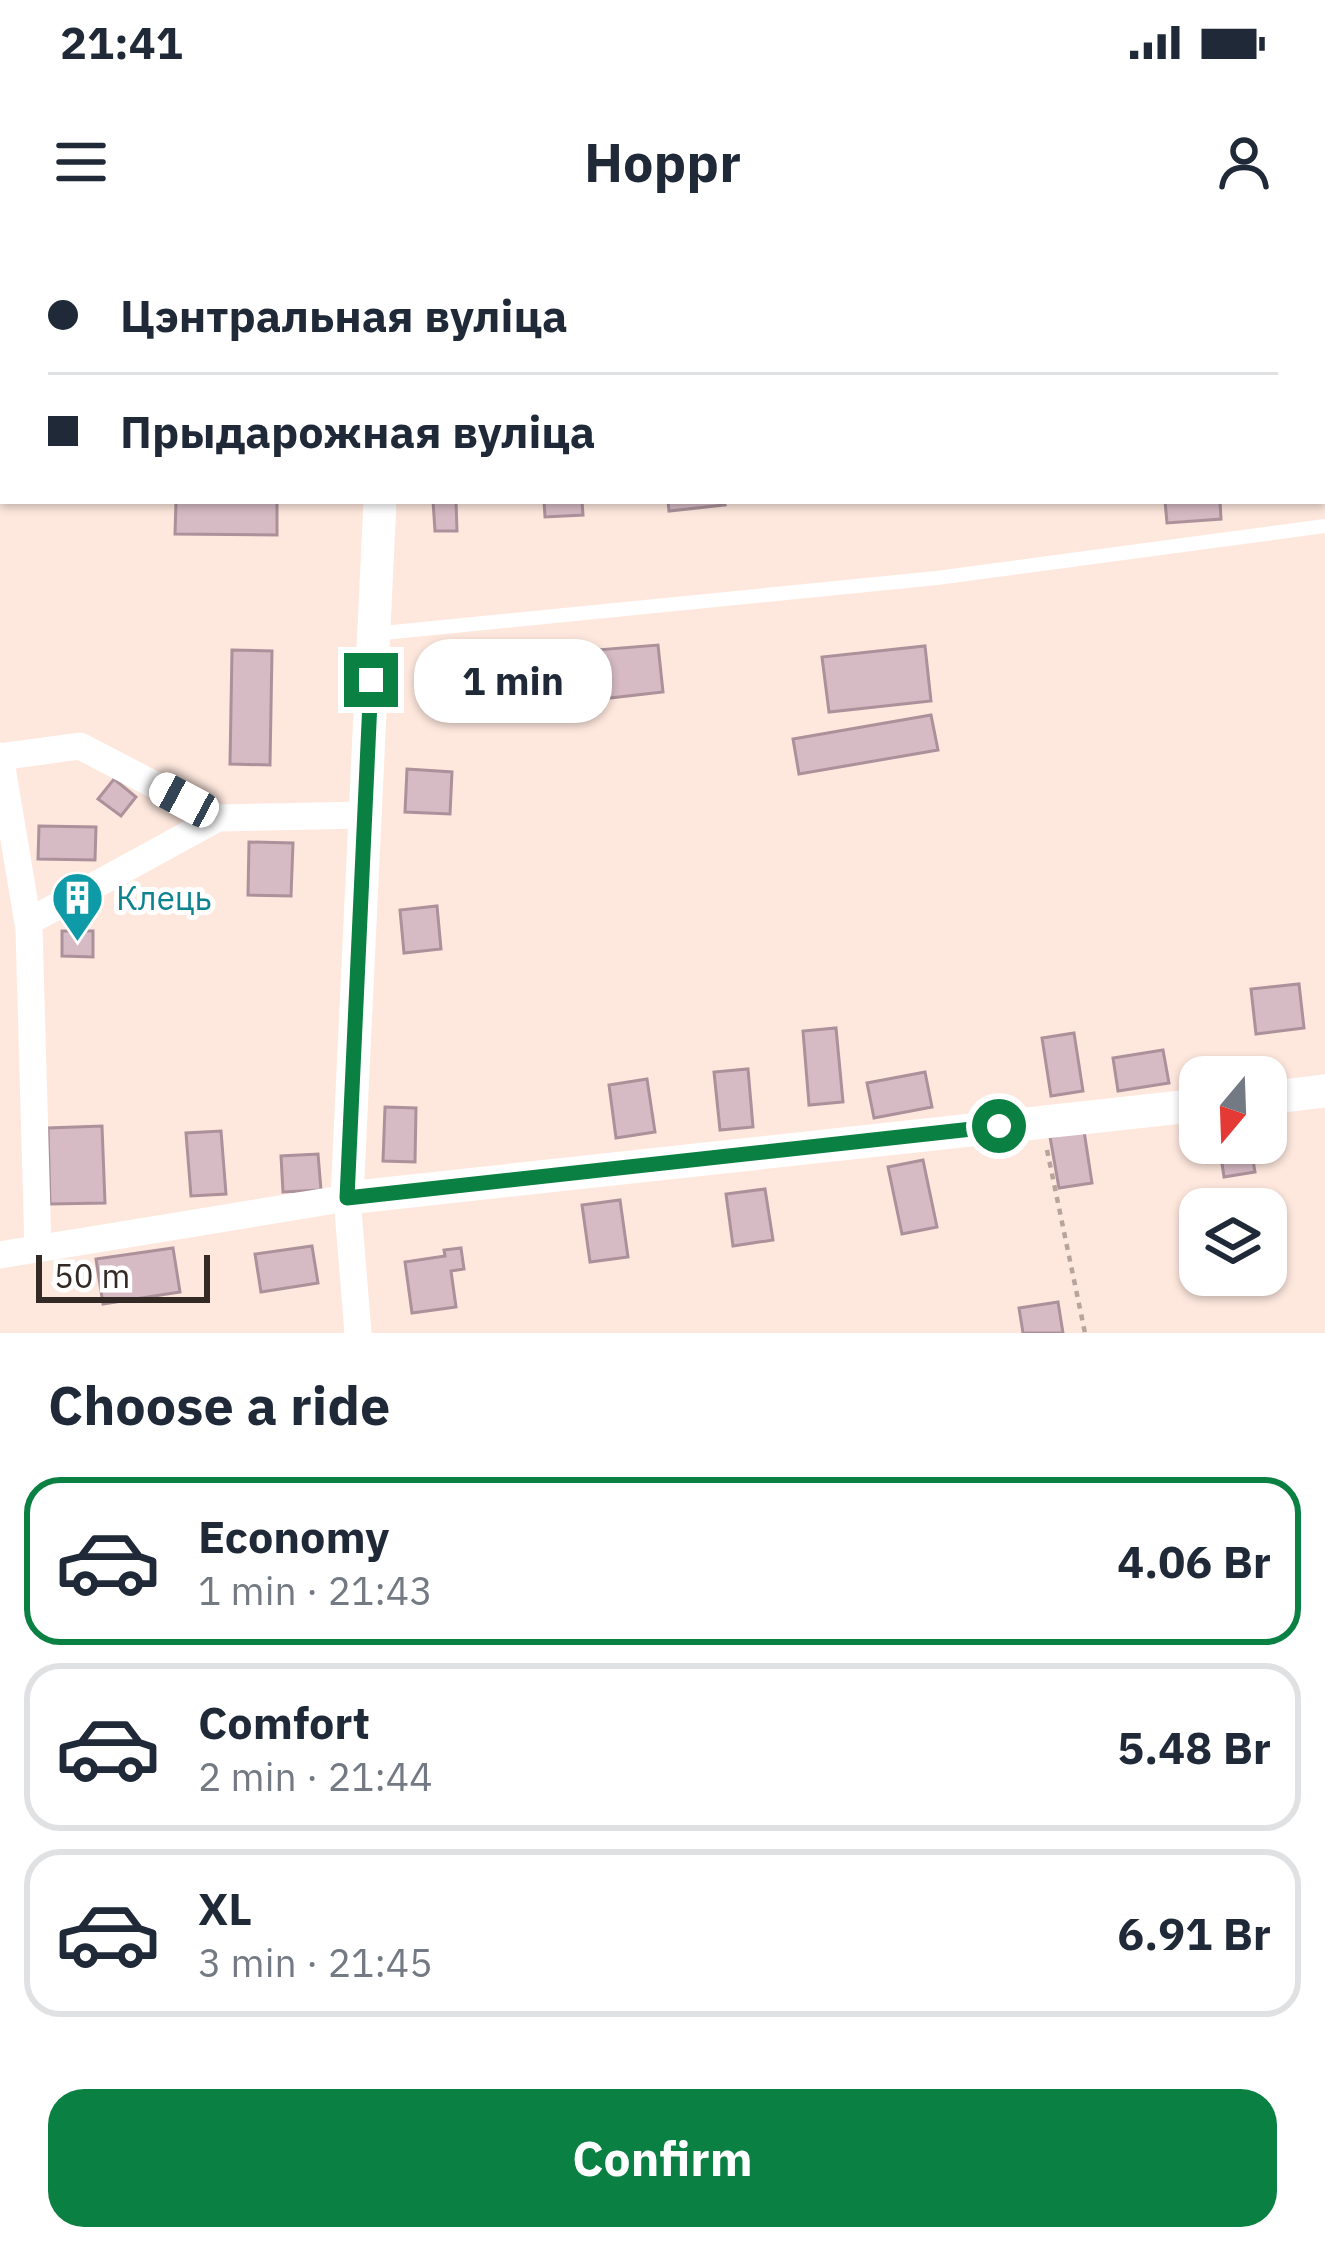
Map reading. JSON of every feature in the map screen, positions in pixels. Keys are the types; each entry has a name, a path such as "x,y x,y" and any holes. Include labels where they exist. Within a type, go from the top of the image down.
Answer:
{"street":[{"path":"358,1333 347,1198 380,504"},
{"path":"38,1249 28,922 0,757 80,746 218,818"},
{"path":"28,922 218,818 365,815"},
{"path":"1287,1096 1325,1091"},
{"path":"0,1256 347,1198 1179,1107"}],"lane":[{"path":"374,634 937,578 1325,526"}],"path":[{"path":"1041,1121 1085,1333"}],"building":[{"path":"176,504 277,504 277,535 175,534"},
{"path":"433,504 456,504 457,531 435,531"},
{"path":"544,504 582,504 583,515 545,517"},
{"path":"668,504 725,505 669,511"},
{"path":"1165,504 1220,504 1221,519 1167,523"},
{"path":"522,644 527,685 486,689 482,647"},
{"path":"658,645 663,692 601,699 596,650"},
{"path":"925,646 931,701 829,712 822,657"},
{"path":"232,650 272,651 270,765 230,764"},
{"path":"931,715 938,750 799,774 793,739"},
{"path":"407,769 452,772 450,814 405,812"},
{"path":"114,779 136,797 121,816 98,799"},
{"path":"39,826 96,827 95,860 38,859"},
{"path":"249,842 293,843 291,896 248,895"},
{"path":"437,906 441,949 404,953 400,910"},
{"name":"Клець","path":"62,931 93,931 93,957 62,956"},
{"path":"1299,984 1304,1028 1256,1034 1251,989"},
{"path":"836,1028 843,1102 809,1105 803,1031"},
{"path":"1074,1033 1083,1091 1051,1096 1042,1038"},
{"path":"1163,1050 1169,1083 1118,1091 1113,1058"},
{"path":"748,1069 753,1127 720,1130 714,1072"},
{"path":"925,1072 932,1107 874,1118 867,1083"},
{"path":"647,1079 655,1132 616,1138 609,1085"},
{"path":"385,1107 416,1108 415,1162 383,1161"},
{"path":"102,1126 105,1203 50,1204 48,1128"},
{"path":"221,1131 226,1194 191,1196 186,1133"},
{"path":"1084,1131 1092,1183 1059,1188 1050,1137"},
{"path":"318,1154 321,1190 283,1192 281,1156"},
{"path":"923,1160 937,1227 902,1234 888,1167"},
{"path":"1222,1164 1254,1164 1255,1172 1224,1177"},
{"path":"765,1189 773,1240 733,1246 726,1194"},
{"path":"620,1200 628,1257 590,1262 582,1205"},
{"path":"312,1246 318,1283 261,1292 255,1254"},
{"path":"173,1248 180,1292 103,1304 96,1259"},
{"path":"461,1248 464,1269 451,1271 456,1307 412,1313 405,1262 445,1256 444,1250"},
{"path":"1058,1302 1063,1333 1023,1333 1019,1308"}],"place":[{"name":"Клець","path":"77,944"}],"route":[{"path":"371,680 347,1198 999,1126"}]}
